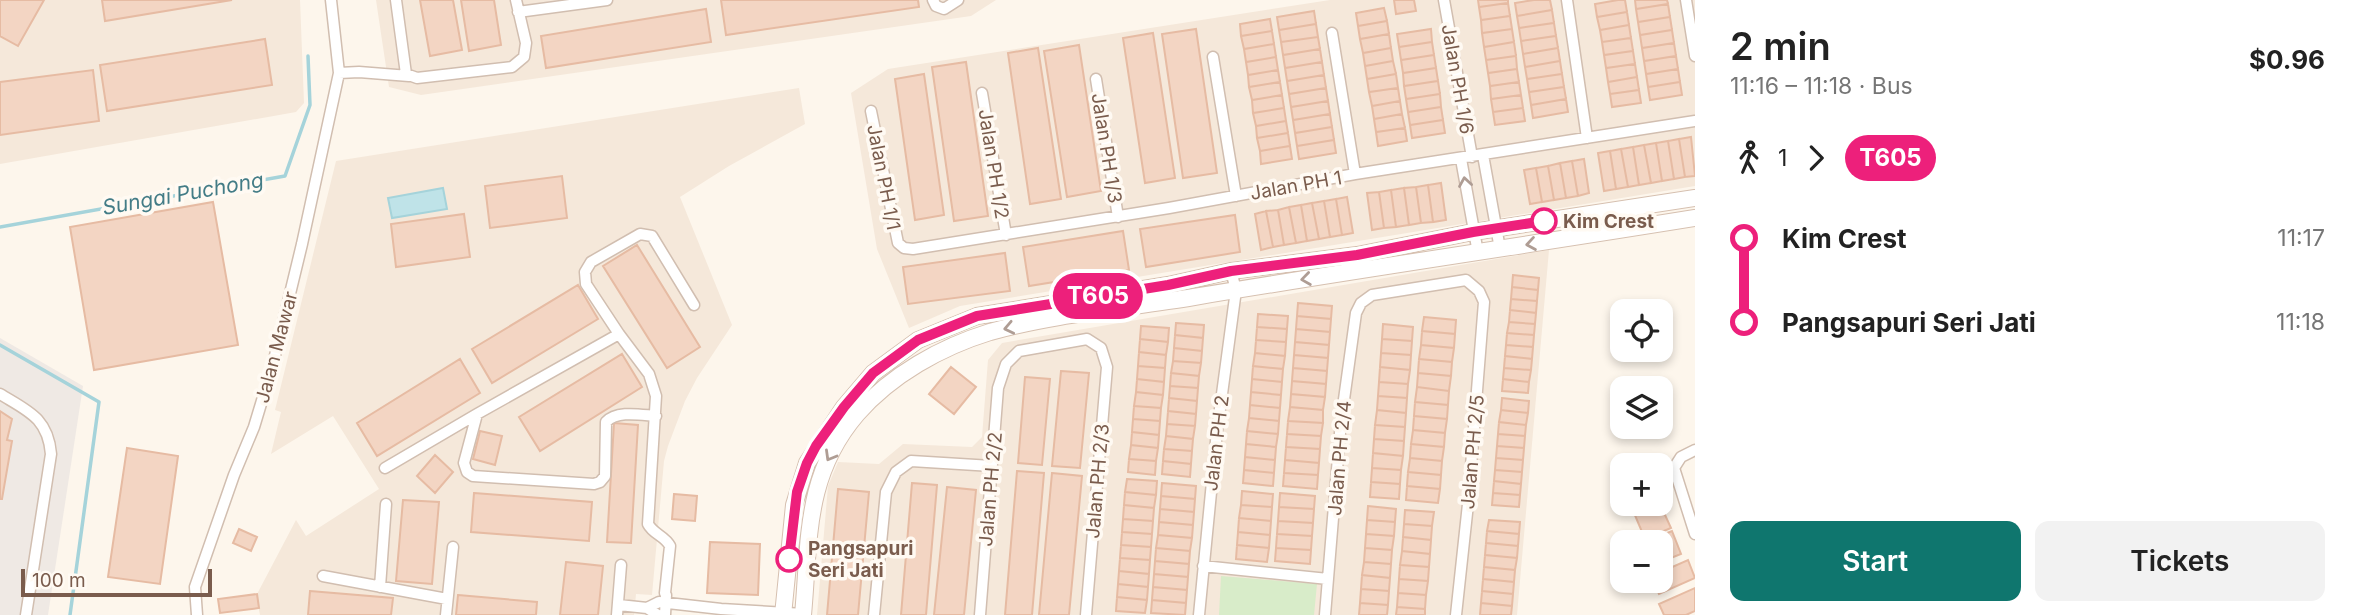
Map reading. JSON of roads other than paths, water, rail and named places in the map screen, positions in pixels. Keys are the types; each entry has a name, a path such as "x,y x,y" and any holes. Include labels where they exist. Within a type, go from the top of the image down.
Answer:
{"main road":[{"path":"783,614 794,505 807,463 844,407 873,373 918,340 977,316 1168,285 1231,271 1357,255 1473,232 1695,198"},
{"path":"804,614 813,502 822,469 859,412 899,376 956,345 989,332 1121,308 1695,218"}],"street":[{"name":"Jalan Mawar","path":"197,615 195,587 234,475 254,427 273,364 302,244 339,73 331,0"},
{"path":"396,0 407,72"},
{"path":"339,73 407,72 417,78 512,67 524,57 526,43 516,0"},
{"path":"518,12 607,0"},
{"path":"933,0 936,6 944,9 958,0"},
{"name":"Jalan PH 1/6","path":"1444,0 1472,157"},
{"path":"1567,0 1587,138"},
{"path":"1686,0 1695,56"},
{"path":"1332,33 1355,174"},
{"path":"1213,57 1236,197"},
{"name":"Jalan PH 1/3","path":"1096,79 1118,217"},
{"name":"Jalan PH 1/2","path":"982,93 1006,235"},
{"name":"Jalan PH 1/1","path":"871,111 898,243"},
{"name":"Jalan PH 1","path":"898,243 904,248 913,248 1006,235 1236,197 1355,174 1695,121"},
{"path":"1472,157 1500,249"},
{"path":"1472,157 1473,232 1478,253"},
{"path":"665,615 664,599 670,546 667,540 648,524 656,396 649,374 586,284 585,272 591,262 640,234 652,236 694,305"},
{"name":"Jalan PH 2","path":"1199,615 1217,431 1236,290 1231,271"},
{"name":"Jalan PH 2/5","path":"1361,303 1372,295 1466,280 1479,290 1484,302 1456,615"},
{"name":"Jalan PH 2/4","path":"1325,615 1341,421 1356,313 1361,303"},
{"path":"385,468 619,334"},
{"name":"Jalan PH 2/3","path":"1006,364 1018,351 1087,339 1101,348 1107,367 1086,615"},
{"name":"Jalan PH 2/2","path":"980,615 998,388 1006,364"},
{"path":"0,394 33,414 44,425 50,438 51,454 26,615"},
{"path":"477,414 464,463 467,472 473,477 594,484 600,482 604,475 606,422 620,415 656,416"},
{"path":"1695,450 1681,457 1674,468 1695,534"},
{"path":"874,615 886,492 896,472 911,461 992,466"},
{"path":"380,587 386,504"},
{"path":"446,615 453,547"},
{"path":"621,565 618,610 654,613 664,599"},
{"path":"1203,566 1328,579"},
{"path":"323,576 447,599"},
{"path":"664,599 720,612 804,614"}],"water":[{"path":"443,188 447,209 392,218 388,198"}],"waterway":[{"name":"Sungai Puchong","path":"0,227 285,176 310,105 308,56"},
{"name":"Sungai Puchong","path":"0,345 99,402 70,615"}],"place":[{"name":"Kim Crest","path":"1544,221"},
{"name":"Pangsapuri Seri Jati","path":"789,559"}]}
